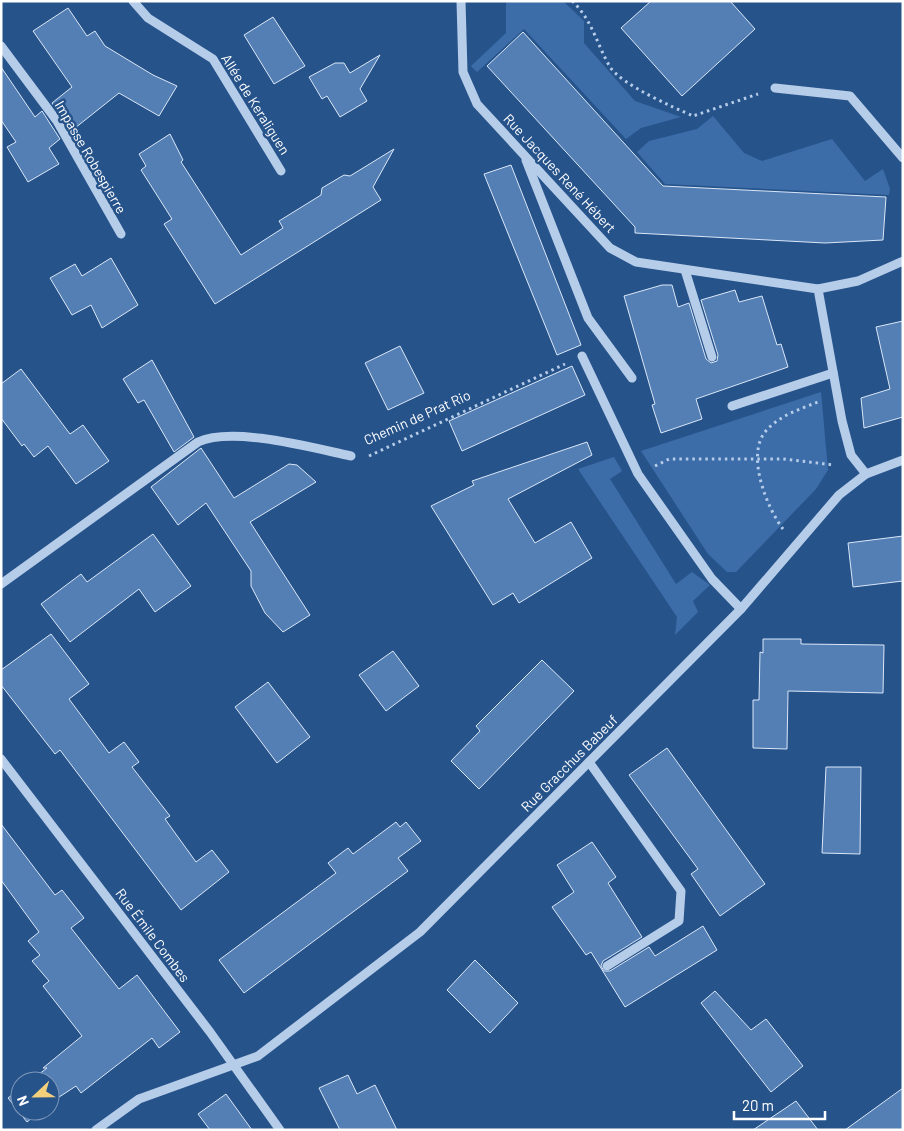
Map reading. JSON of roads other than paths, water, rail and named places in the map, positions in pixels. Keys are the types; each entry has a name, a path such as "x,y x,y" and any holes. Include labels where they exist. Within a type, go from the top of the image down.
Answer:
{"street":[{"name":"Allée de Keraliguen","path":"133,1 148,18 213,59 282,171"},
{"name":"Rue Jacques René Hébert","path":"461,1 463,72 477,104 610,248 636,262 818,289 858,280 903,261"},
{"name":"Impasse Robespierre","path":"1,46 58,121 121,234"},
{"path":"775,88 850,96 903,158"},
{"path":"524,155 588,318 632,378"},
{"path":"685,270 712,357"},
{"path":"818,289 837,394 851,455 866,474"},
{"path":"582,356 638,474 712,579 741,609"},
{"path":"732,406 833,373"},
{"name":"Chemin de Prat Rio","path":"1,584 198,442 210,437 222,435 291,443 351,456"},
{"name":"Rue Gracchus Babeuf","path":"96,1130 139,1099 258,1056 420,932 741,609 840,495 866,474 903,460"},
{"name":"Rue Émile Combes","path":"1,760 234,1064 280,1130"},
{"path":"589,762 682,891 679,921 607,966"}]}
